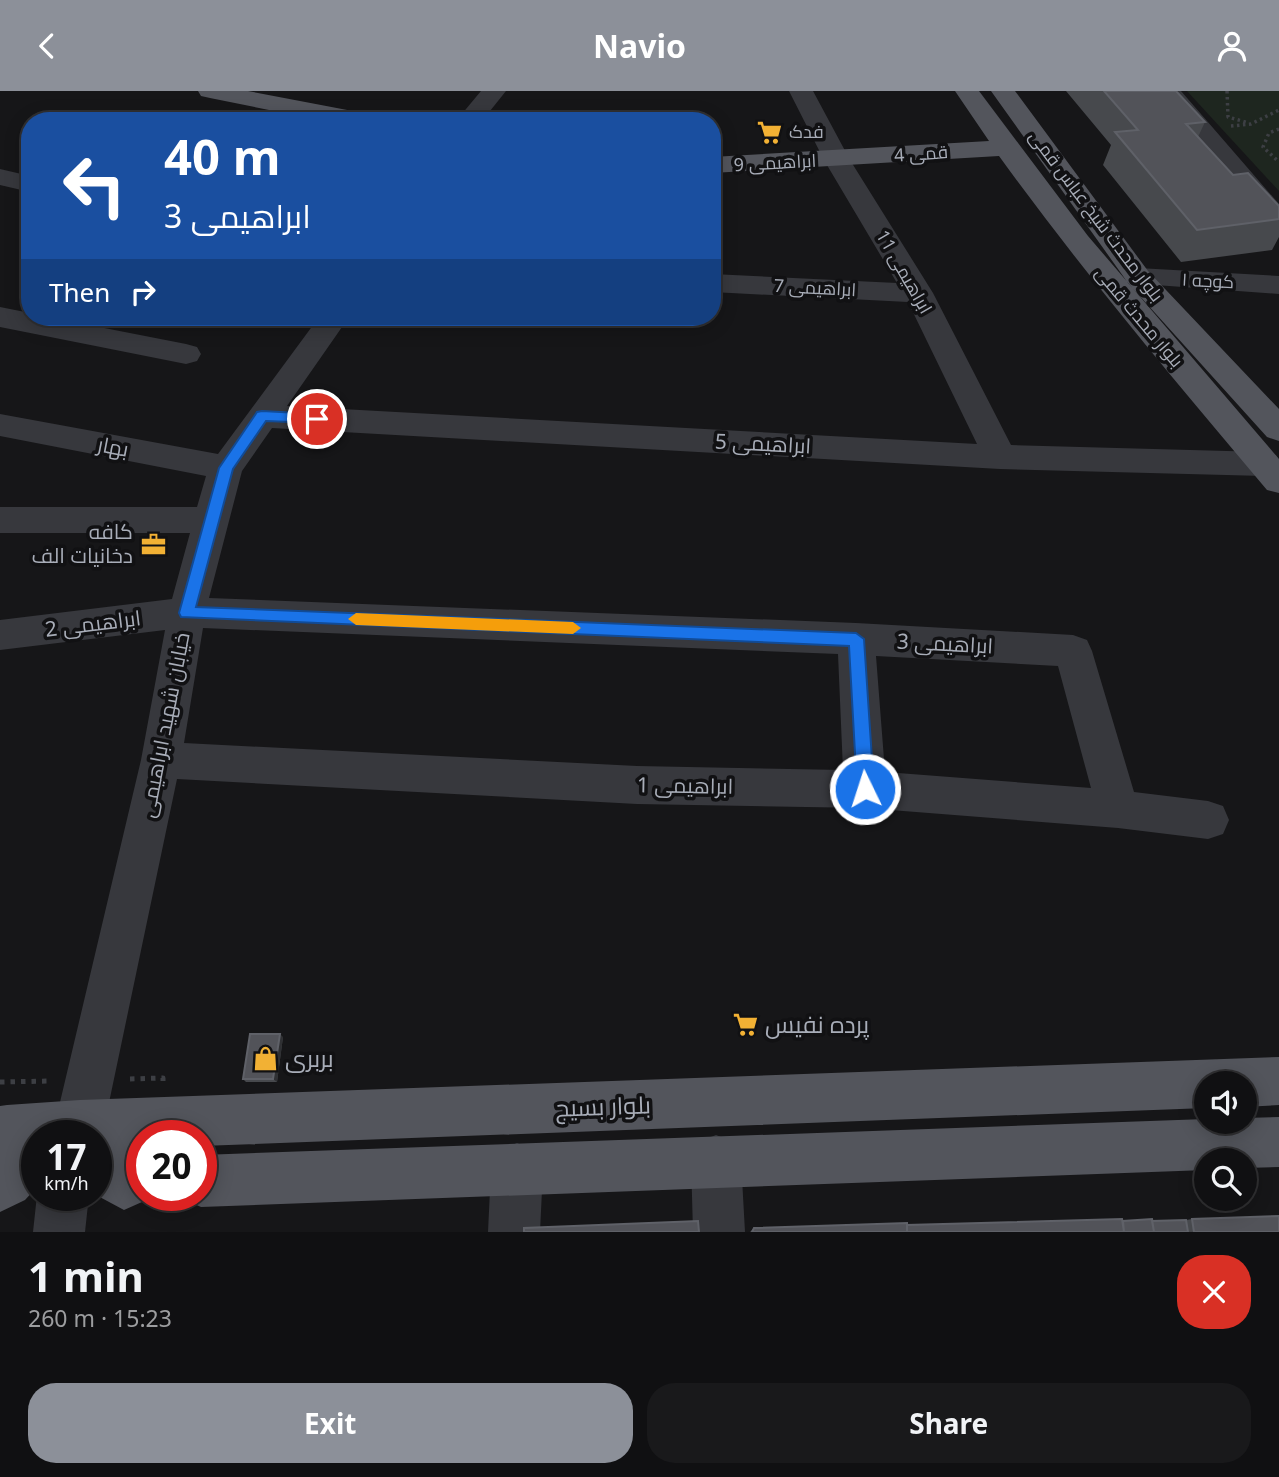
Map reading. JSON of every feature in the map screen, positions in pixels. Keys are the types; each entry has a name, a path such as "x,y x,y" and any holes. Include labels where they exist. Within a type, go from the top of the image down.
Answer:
{"main road":[{"path":"210,91 317,112"},
{"name":"بلوار محدث شیخ عباس قمی","path":"967,91 1005,148"},
{"name":"بلوار محدث شیخ عباس قمی","path":"1003,91 1138,277 1279,429"},
{"name":"قمی 4","path":"837,160 1005,148"},
{"name":"بلوار محدث قمی","path":"1005,148 1124,302 1272,472"},
{"name":"ابراهیمی 9","path":"721,165 837,160"},
{"path":"1257,1082 1279,1081"},
{"name":"بلوار بسیج","path":"217,1121 1194,1084"},
{"path":"0,1186 11,1179 24,1160 24,1142 4,1131"},
{"path":"121,1184 111,1174 110,1156 120,1138 126,1134"},
{"path":"217,1180 716,1160 1279,1142"},
{"path":"0,1192 21,1190"}],"street":[{"path":"476,112 494,91"},
{"name":"ابراهیمی 11","path":"801,91 837,160 918,293 1000,457"},
{"path":"1168,91 1279,221"},
{"path":"0,177 21,182"},
{"name":"کوچه ۱","path":"1138,277 1279,285"},
{"name":"ابراهیمی 7","path":"721,283 918,293"},
{"path":"0,317 21,321"},
{"path":"45,326 186,354"},
{"name":"خیابان شهید ابراهیمی","path":"80,1120 161,760 187,613 226,468 327,326"},
{"name":"ابراهیمی 5","path":"262,416 1272,472"},
{"name":"بهار","path":"0,425 226,468"},
{"path":"0,520 211,520"},
{"name":"ابراهیمی 2","path":"0,635 187,613"},
{"name":"ابراهیمی 3","path":"187,613 856,639 1073,652 1118,809"},
{"path":"856,639 865,789"},
{"name":"ابراهیمی 1","path":"161,760 637,785 865,789 1118,809 1208,820"},
{"path":"716,1160 719,1232"},
{"path":"514,1232 517,1169"},
{"path":"59,1232 61,1211"}],"path":[{"path":"1227,91 1228,117 1251,124"},
{"path":"1226,127 1251,124 1279,110"},
{"path":"1269,132 1279,129"},
{"path":"1269,132 1279,134"},
{"path":"1269,132 1263,147 1279,162"}],"shaded area":[{"path":"1187,91 1279,91 1279,191"}],"building":[{"path":"1104,91 1176,91 1205,122 1186,124 1233,175 1248,173 1279,206 1279,219 1197,230 1115,132 1138,130"},
{"name":"بربری","path":"250,1034 280,1034 273,1079 243,1079"},
{"path":"1279,1216 1279,1232 1194,1232 1192,1219"},
{"path":"1122,1219 1124,1232 907,1232 907,1225"},
{"path":"1152,1219 1154,1232 1124,1232 1123,1221"},
{"path":"1186,1220 1188,1232 1154,1232 1152,1221"},
{"path":"698,1221 699,1232 524,1232 524,1228"},
{"path":"907,1223 907,1232 752,1232 754,1228"}],"slow traffic":[{"path":"356,619 573,628"}],"place":[{"name":"فدک","path":"769,132"},
{"name":"کافه دخانیات الف","path":"153,544"},
{"name":"پرده نفیس","path":"745,1025"},
{"name":"بربری","path":"265,1059"}],"route":[{"path":"317,419 262,416 226,468 187,613 856,639 865,789"}]}
